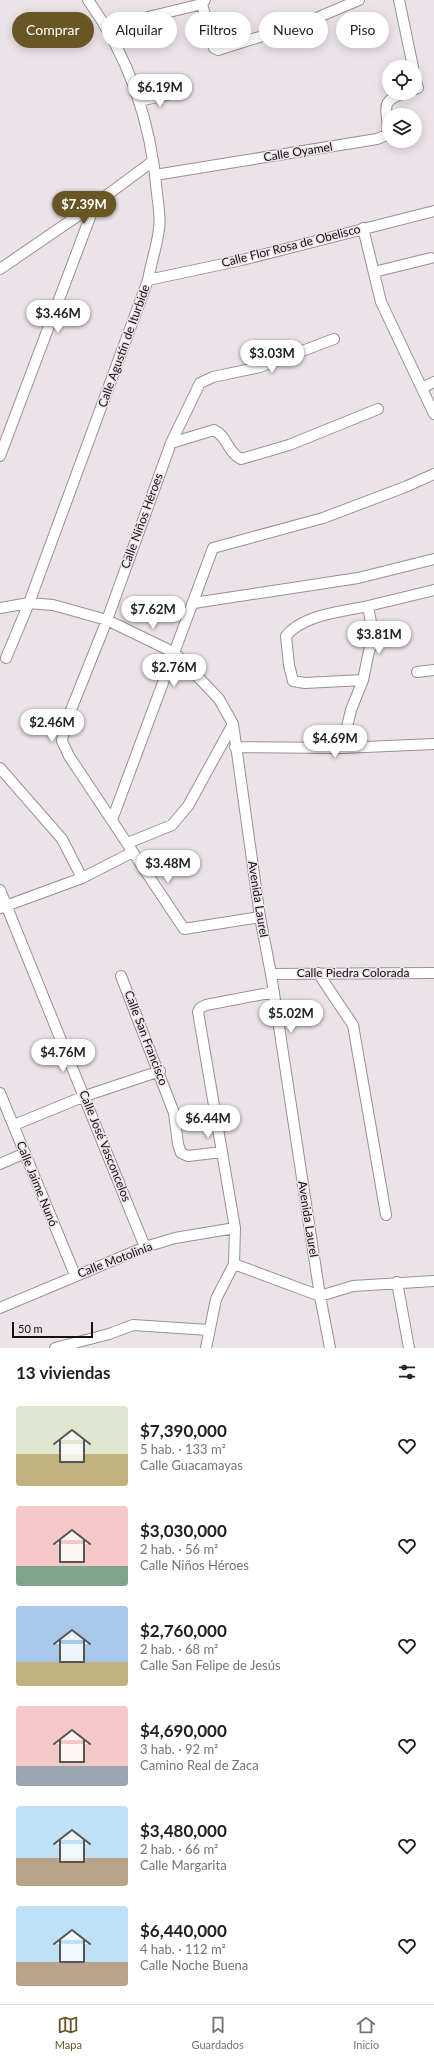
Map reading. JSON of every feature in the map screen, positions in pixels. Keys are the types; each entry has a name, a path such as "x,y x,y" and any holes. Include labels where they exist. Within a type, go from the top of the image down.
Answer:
{"street":[{"name":"Calle Agustín de Iturbide","path":"88,0 102,20"},
{"path":"165,12 203,2 214,48 218,50 307,22 358,0"},
{"path":"399,0 412,60"},
{"name":"Calle Agustín de Iturbide","path":"6,658 29,603 148,280 160,229 149,132 129,71 118,48"},
{"path":"139,101 176,93"},
{"name":"Calle Oyamel","path":"155,175 377,139 387,135 388,127 386,105 389,100"},
{"path":"0,269 95,204 153,161"},
{"path":"0,456 95,204"},
{"name":"Calle Flor Rosa de Obelisco","path":"148,280 242,260 434,211"},
{"path":"363,228 381,302 434,414"},
{"path":"374,272 431,258"},
{"name":"Calle Niños Héroes","path":"260,917 184,929 69,756 62,740 65,725 107,620 171,442 200,383 213,376 260,367 334,339"},
{"path":"422,388 434,382"},
{"path":"171,442 214,430 221,433 235,457 241,460 289,445 378,409"},
{"path":"112,820 194,603 213,548 324,518 405,487 434,474"},
{"path":"194,603 358,578 434,559"},
{"path":"363,680 305,683 293,681 289,665 286,636 294,628 309,620 434,590"},
{"name":"Avenida Laurel","path":"0,608 29,603 53,605 107,620 175,653 219,699 233,724 235,747 260,917 274,992 320,1296 330,1348"},
{"path":"342,748 351,710 363,680 369,651 374,639 368,606"},
{"path":"417,672 434,670"},
{"path":"4,907 82,878 130,848 172,825 188,806 233,724"},
{"path":"235,747 342,748 434,744"},
{"path":"0,768 62,839 82,878"},
{"name":"Calle José Vasconcelos","path":"0,890 4,907 85,1096 145,1247"},
{"path":"318,973 353,1025 386,1215"},
{"name":"Calle Piedra Colorada","path":"271,974 434,973"},
{"name":"Calle San Francisco","path":"121,976 160,1071 174,1113 178,1144 181,1153 188,1156 222,1152"},
{"path":"206,1348 216,1299 234,1264 235,1228 198,1012 200,1008 206,1005 274,992"},
{"path":"14,1126 85,1096 160,1071"},
{"name":"Calle Jaime Nunó","path":"0,1092 75,1275"},
{"path":"0,1164 25,1153"},
{"name":"Calle Motolinía","path":"1,1305 145,1247 175,1238 235,1228"},
{"path":"234,1264 320,1296 353,1286 397,1282 434,1281"},
{"path":"397,1282 409,1348"},
{"path":"56,1348 109,1334 133,1325 209,1330"}]}
